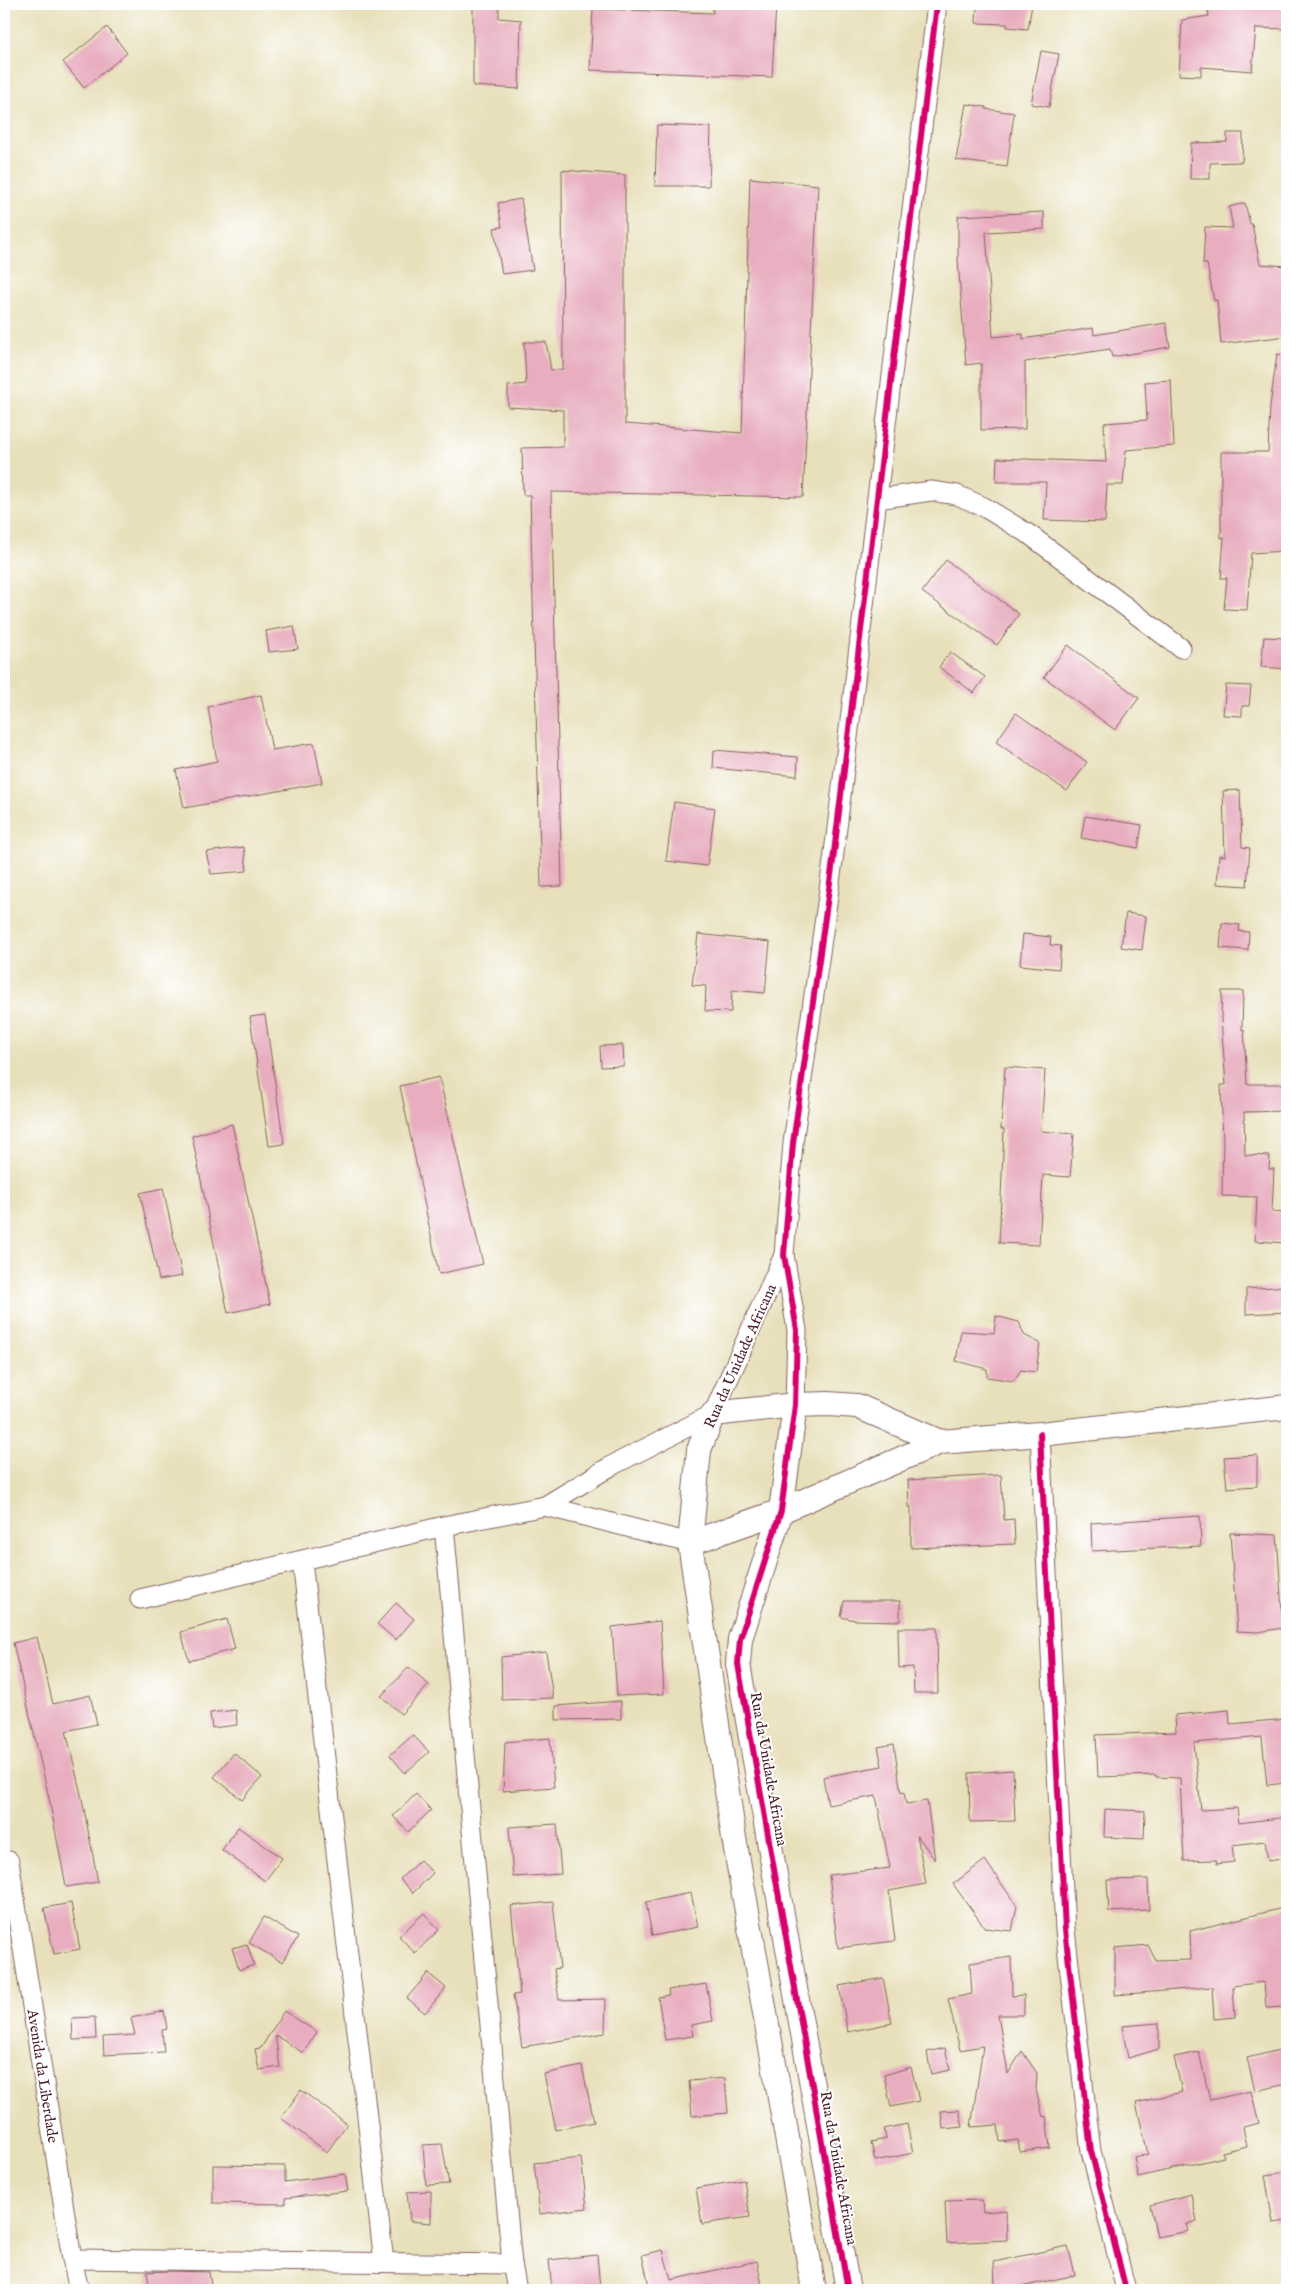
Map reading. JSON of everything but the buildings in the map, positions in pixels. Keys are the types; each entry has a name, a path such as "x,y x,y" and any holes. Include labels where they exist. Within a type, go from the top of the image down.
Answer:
{"street":[{"path":"784,1255 793,1143 833,861 938,4"},
{"path":"877,499 931,491 957,495 984,507 1030,536 1181,648"},
{"name":"Rua da Unidade Africana","path":"784,1255 797,1330 795,1405 781,1511 740,1639 738,1664 848,2290"},
{"name":"Rua da Unidade Africana","path":"784,1255 713,1414 700,1450 690,1543 736,1848 814,2290"},
{"path":"140,1599 444,1526 545,1506 611,1466 713,1414 795,1405 828,1404 857,1406 940,1442"},
{"path":"545,1506 690,1543 781,1511 940,1442 1040,1434 1287,1407"},
{"path":"1040,1434 1065,1930 1091,2151 1126,2290"},
{"path":"444,1526 512,2264 517,2290"},
{"path":"302,1561 384,2262"},
{"name":"Avenida da Liberdade","path":"9,1861 72,2259 79,2290"},
{"path":"72,2259 512,2264"}],"cycle path":[{"path":"848,2290 738,1664 740,1639 781,1511 795,1405 797,1330 784,1255 793,1143 833,861 937,4"},
{"path":"1040,1434 1065,1930 1091,2151 1126,2290"}]}
